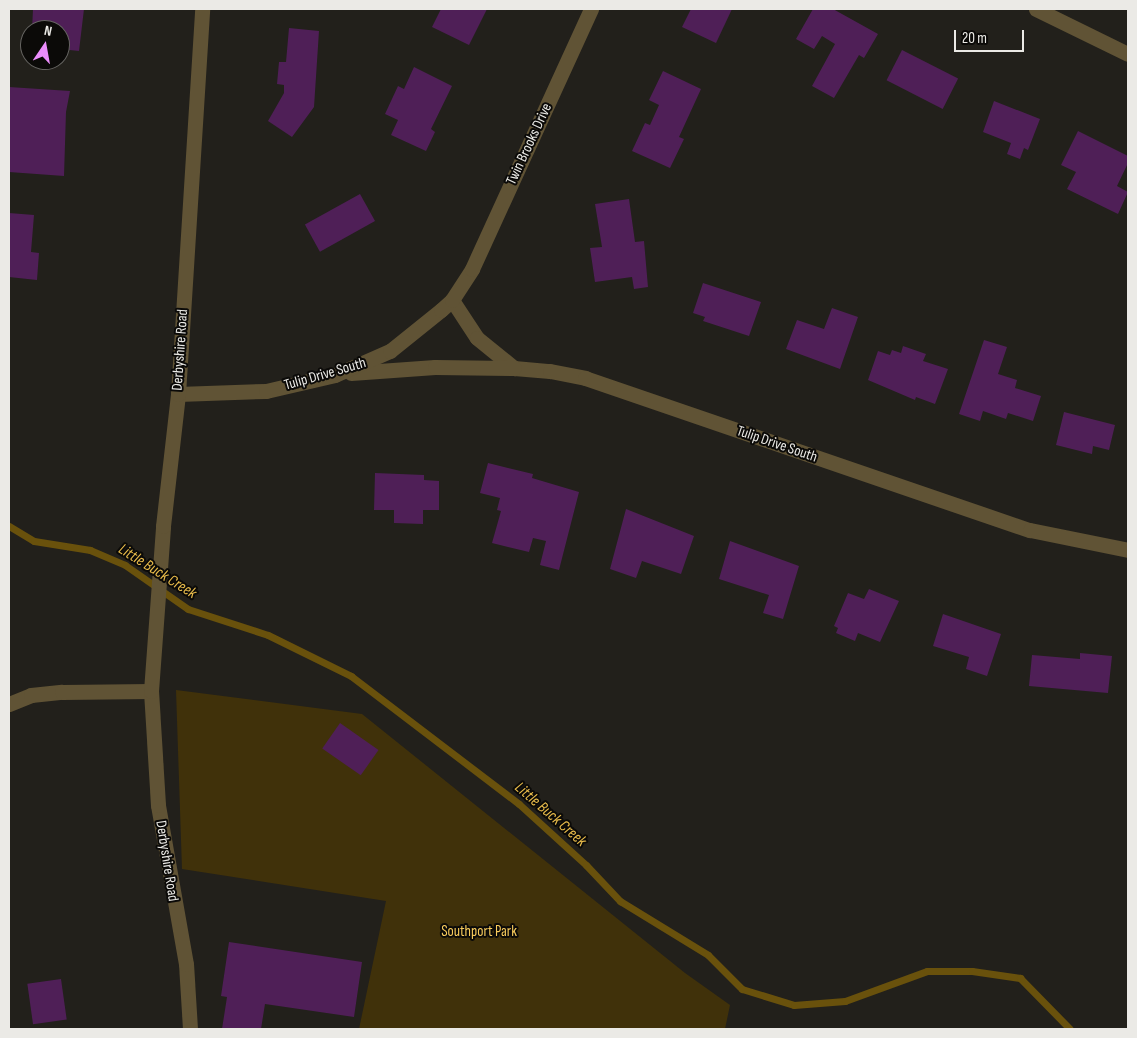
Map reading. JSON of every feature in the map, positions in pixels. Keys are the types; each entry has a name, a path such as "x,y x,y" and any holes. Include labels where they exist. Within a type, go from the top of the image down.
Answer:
{"street":[{"name":"Derbyshire Road","path":"190,1029 186,964 158,805 152,691 163,526 178,394 202,9"},
{"name":"Twin Brooks Drive","path":"468,278 591,9"},
{"path":"1036,9 1128,54"},
{"name":"Tulip Drive South","path":"178,394 266,391 335,374 390,351 452,300 468,278"},
{"path":"452,300 477,338 514,368"},
{"name":"Tulip Drive South","path":"335,374 435,367 514,368 550,371 585,378 1030,530 1128,550"},
{"path":"9,704 31,695 62,692 152,691"}],"green space":[{"name":"Southport Park","path":"176,690 362,714 685,973 730,1005 725,1029 359,1029 386,901 182,869"}],"building":[{"path":"33,9 84,9 79,51 70,50 70,20 32,20"},
{"path":"441,9 487,9 469,45 432,27"},
{"path":"691,9 732,9 716,43 682,27"},
{"path":"813,9 833,9 878,34 864,58 859,55 834,98 812,86 835,44 822,36 814,49 796,39"},
{"path":"289,28 319,31 314,107 292,137 268,121 284,93 284,85 277,84 279,62 286,62"},
{"path":"902,50 958,79 943,109 887,80"},
{"path":"414,67 452,86 431,129 435,132 426,151 391,135 398,120 385,114 398,86 404,89"},
{"path":"663,71 701,89 679,137 684,139 670,168 632,151 645,123 650,125 659,105 649,100"},
{"path":"9,87 70,91 66,112 64,176 9,172"},
{"path":"994,101 1040,119 1028,150 1024,148 1020,159 1007,154 1011,143 983,132"},
{"path":"1078,131 1128,156 1128,163 1117,186 1128,192 1118,214 1067,189 1076,172 1061,165"},
{"path":"360,194 375,221 320,252 305,225"},
{"path":"629,199 635,242 644,241 648,287 634,289 632,277 595,282 590,248 602,247 595,204"},
{"path":"9,213 34,215 31,252 39,253 37,280 9,277"},
{"path":"703,283 761,302 749,336 703,321 705,317 693,313"},
{"path":"832,308 858,317 840,369 786,349 797,320 824,329"},
{"path":"984,340 1007,347 998,374 1017,380 1015,388 1041,396 1033,421 1008,413 1006,419 983,411 980,421 959,414"},
{"path":"903,346 926,354 923,361 948,369 935,404 916,397 915,400 868,380 878,351 890,355 892,350 901,353"},
{"path":"1064,412 1115,425 1109,450 1093,446 1092,454 1056,445"},
{"path":"488,463 533,474 532,478 579,492 559,570 540,565 546,541 533,538 529,552 492,543 501,511 497,510 500,498 480,493"},
{"path":"375,473 424,475 424,480 439,481 439,510 423,510 423,524 394,523 394,510 374,510"},
{"path":"626,509 694,536 681,574 642,561 636,578 610,569"},
{"path":"730,541 799,566 783,619 763,613 769,595 719,579"},
{"path":"869,589 899,601 880,642 858,633 855,641 836,633 838,628 834,626 848,593 864,599"},
{"path":"943,614 1001,634 987,676 966,669 969,657 933,646"},
{"path":"1080,653 1112,656 1108,693 1029,686 1032,655 1080,659"},
{"path":"340,723 379,750 361,775 322,748"},
{"path":"229,942 362,962 354,1017 265,1004 261,1029 222,1029 227,997 221,996"},
{"path":"61,979 67,1020 33,1024 27,984"}],"waterway":[{"name":"Little Buck Creek","path":"9,526 34,541 90,550 125,565 188,609 268,635 351,676 519,804 586,865 620,901 708,955 742,989 794,1005 845,1001 927,971 972,971 1020,978 1070,1029"}]}
